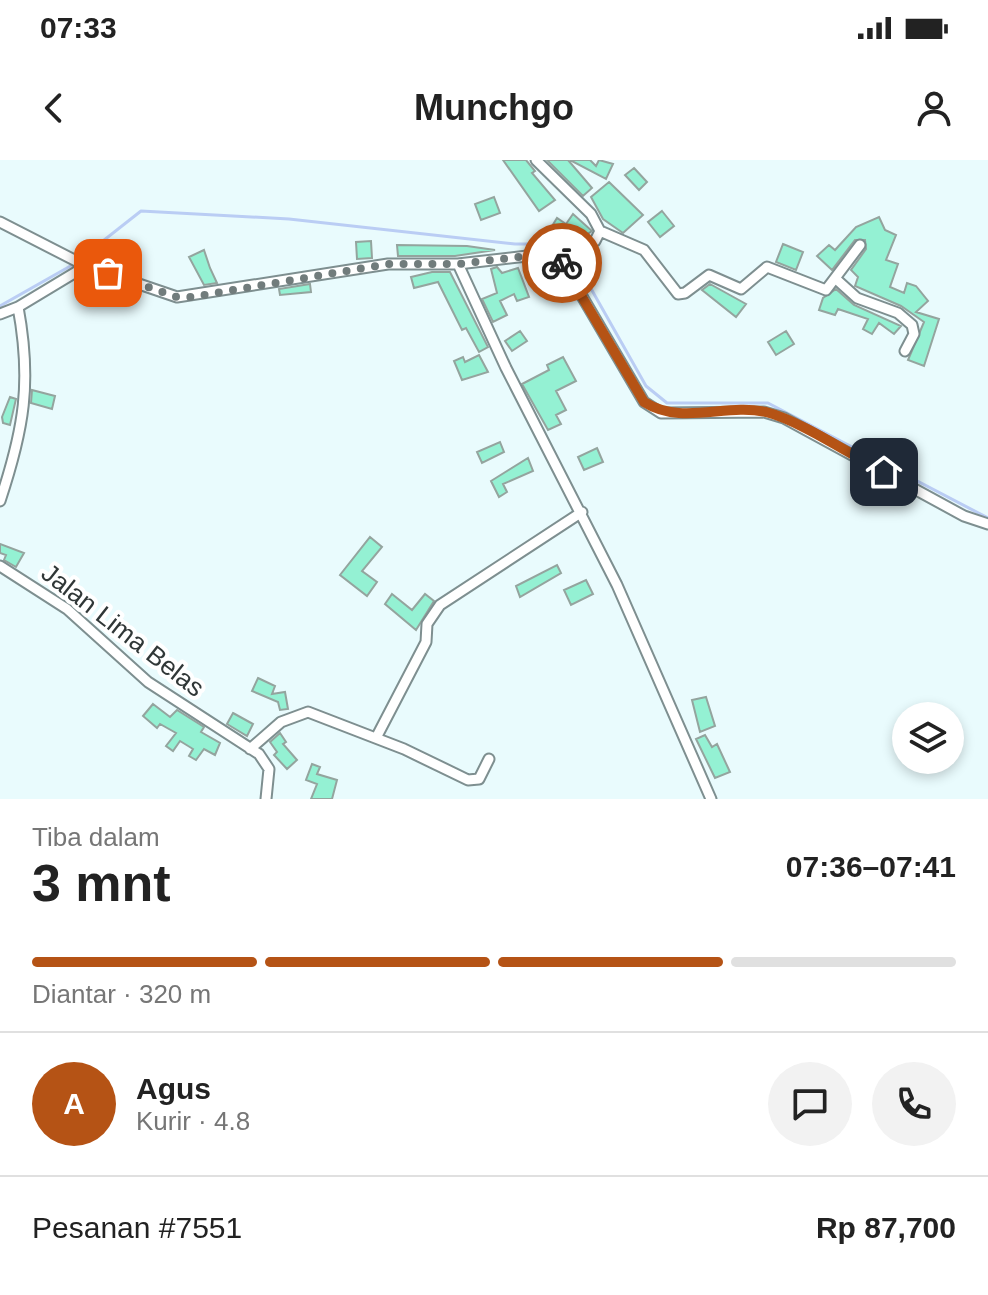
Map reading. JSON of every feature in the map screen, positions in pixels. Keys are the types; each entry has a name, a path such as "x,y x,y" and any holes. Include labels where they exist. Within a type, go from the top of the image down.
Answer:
{"street":[{"path":"536,160 591,214 600,231 644,250 678,294 685,293 712,275 741,289 767,267 786,277 806,280 824,290 836,279 860,245"},
{"path":"0,222 83,264 177,297 388,264 458,264 567,255 595,241 600,231"},
{"path":"567,255 568,278 597,319 634,392 661,413 764,412 784,418 964,516 988,524"},
{"path":"0,314 18,307 83,264"},
{"path":"458,264 506,368 582,512 711,799"},
{"path":"836,279 857,298 898,313 912,325 914,334 905,351"},
{"path":"0,501 14,456 27,386 18,307"},
{"path":"376,738 426,642 427,624 440,605 582,512"},
{"name":"Jalan Lima Belas","path":"0,566 54,598 101,636 148,682 250,749 269,769 266,799"},
{"path":"250,749 281,722 301,713 376,738 468,780 479,779 489,759"}],"building":[{"path":"503,160 526,160 535,171 532,173 555,200 539,211"},
{"path":"547,160 568,160 592,188 583,196"},
{"path":"570,160 590,160 596,166 599,160 613,164 606,179"},
{"path":"634,168 647,182 639,190 625,175"},
{"path":"609,182 643,215 623,233 603,219 591,197"},
{"path":"494,197 500,213 481,220 475,204"},
{"path":"662,211 674,226 660,237 648,222"},
{"path":"573,214 592,231 567,247 549,231 557,218 566,224"},
{"path":"879,217 885,230 896,235 886,260 898,264 890,287 904,293 907,283 916,286 928,301 916,312 939,319 924,366 908,360 924,322 901,306 855,286 858,277 851,270 866,249 865,240 855,240 832,270 817,256 829,245 835,250 856,227"},
{"path":"371,241 372,258 357,259 356,242"},
{"path":"783,244 803,252 796,270 776,262"},
{"path":"397,245 467,246 495,250 455,256 398,256"},
{"path":"204,250 217,283 204,285 189,257"},
{"path":"497,267 502,273 518,268 529,297 517,301 514,294 500,301 507,315 493,322 482,299 497,293 491,269"},
{"path":"450,272 488,347 479,352 466,328 462,330 438,282 414,288 411,277"},
{"path":"310,284 311,292 280,295 279,289"},
{"path":"710,284 746,304 736,317 702,290"},
{"path":"836,289 854,305 901,326 894,334 879,323 872,334 863,329 868,319 838,309 835,315 819,310 823,298"},
{"path":"520,331 527,341 512,351 505,341"},
{"path":"786,331 794,344 776,355 768,342"},
{"path":"479,355 488,372 462,380 454,361 463,357 465,362"},
{"path":"563,357 576,381 556,391 566,410 556,415 561,424 548,430 522,384 549,370 547,365"},
{"path":"32,390 55,396 52,409 31,403"},
{"path":"10,397 16,399 10,425 3,423 2,417"},
{"path":"500,442 504,452 482,463 477,452"},
{"path":"597,448 603,462 584,470 578,457"},
{"path":"528,458 533,471 503,484 507,492 499,497 491,481"},
{"path":"370,537 382,547 362,571 377,582 367,596 340,575"},
{"path":"0,544 24,553 16,567 4,560 6,555 0,553"},
{"path":"557,565 561,573 520,597 516,586"},
{"path":"586,580 593,594 571,605 564,590"},
{"path":"392,594 412,610 425,594 434,601 416,630 385,604"},
{"path":"258,678 275,686 272,694 285,692 288,709 280,710 278,702 252,691"},
{"path":"706,697 715,726 700,732 692,700"},
{"path":"153,704 170,717 177,710 204,727 201,732 220,743 215,755 204,749 196,760 189,756 193,749 180,741 173,751 166,746 176,733 160,724 157,728 143,716"},
{"path":"233,713 253,724 247,736 227,724"},
{"path":"280,733 286,742 283,744 297,760 287,769 274,755 277,752 270,742"},
{"path":"705,735 712,747 717,744 730,772 715,778 696,739"},
{"path":"312,764 320,767 317,774 337,780 332,799 311,799 317,784 306,780"}],"waterway":[{"path":"80,259 141,211 289,219 515,244 548,244 565,251 585,278 646,386 667,403 768,403 988,518"},
{"path":"0,306 74,264"}],"way so far":[{"path":"108,273 177,297 192,297 388,264 458,264 527,256 559,257 562,263"}],"route":[{"path":"562,263 568,278 597,319 634,392 644,402 661,413 764,412 784,418 884,472"}]}
